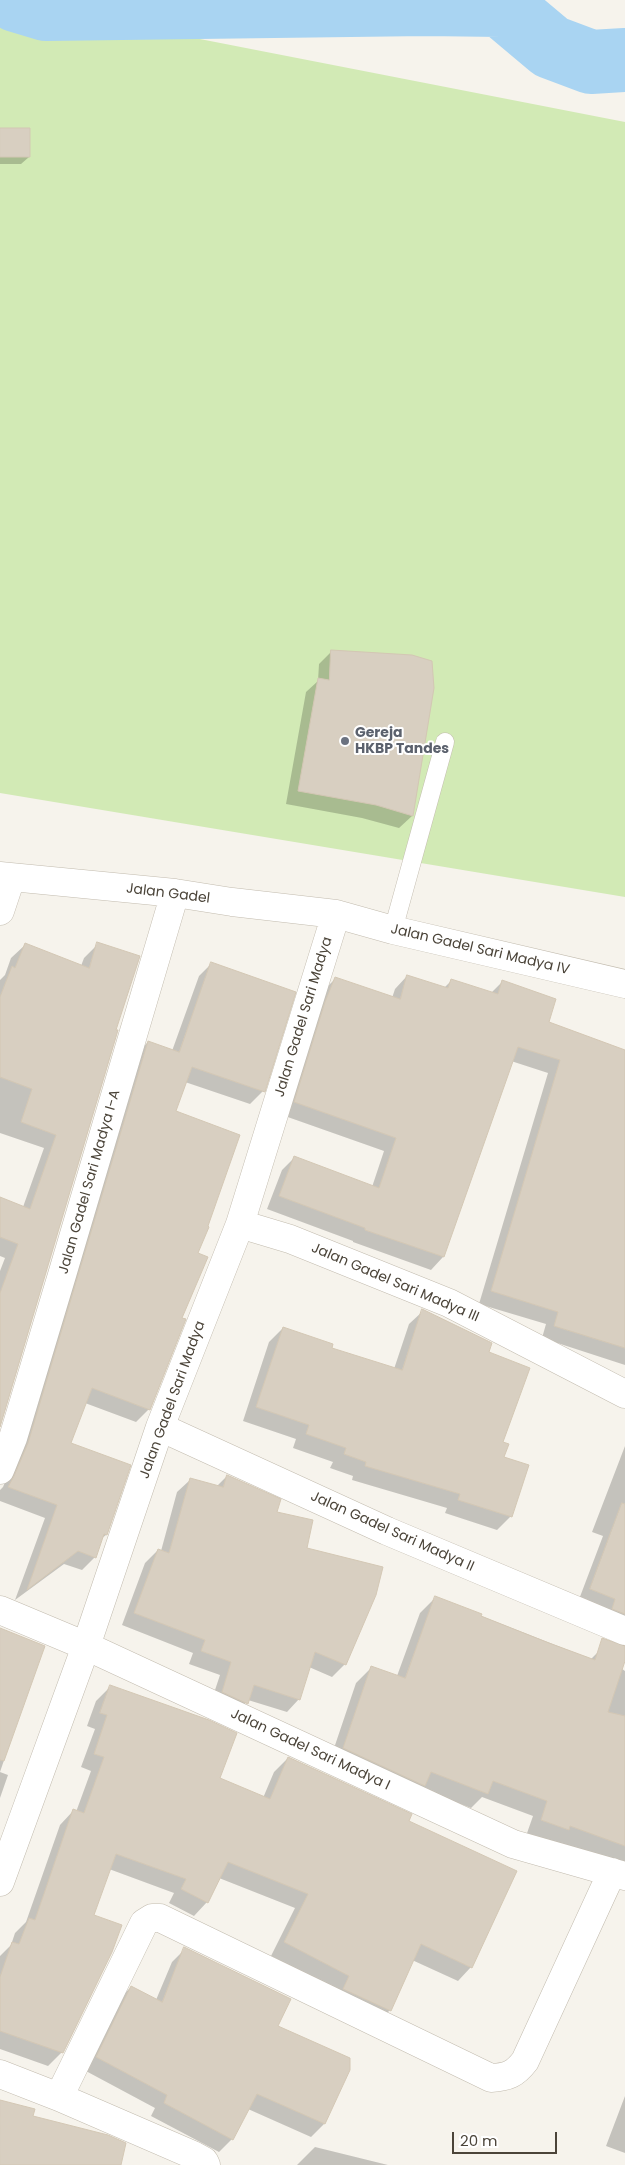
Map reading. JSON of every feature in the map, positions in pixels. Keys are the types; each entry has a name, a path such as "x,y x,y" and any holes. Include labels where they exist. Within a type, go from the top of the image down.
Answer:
{"street":[{"name":"Jalan Gadel","path":"5,877 175,893 232,902 336,914"},
{"path":"0,911 5,877"},
{"name":"Jalan Gadel Sari Madya I-A","path":"0,1470 13,1438 60,1284 175,893"},
{"name":"Jalan Gadel Sari Madya IV","path":"336,914 393,930 625,984"},
{"name":"Jalan Gadel Sari Madya","path":"0,1882 86,1646 160,1428 240,1224 336,914"},
{"name":"Jalan Gadel Sari Madya III","path":"240,1224 290,1239 448,1304 625,1394"},
{"name":"Jalan Gadel Sari Madya II","path":"160,1428 396,1534 625,1631"},
{"name":"Jalan Gadel Sari Madya I","path":"0,1610 86,1646 513,1844 618,1874"},
{"path":"59,2097 144,1923 152,1918 160,1918 491,2078 504,2077 515,2073 525,2061 618,1874"},
{"path":"0,2074 59,2097 193,2155 204,2161 206,2165"}],"lane":[{"path":"393,930 445,742"}],"green space":[{"path":"0,0 625,122 625,897 0,793"}],"building":[{"path":"0,128 30,128 30,157 0,157"},
{"path":"331,650 412,655 432,661 434,688 413,816 376,805 298,791 318,678 329,680"},
{"path":"97,942 140,956 116,1030 118,1030 0,1427 0,1293 18,1244 0,1237 0,1197 30,1209 56,1135 21,1122 32,1089 0,1077 0,997 12,966 15,968 25,943 89,968"},
{"path":"211,962 296,992 265,1092 192,1067 176,1111 240,1135 209,1227 198,1253 208,1257 182,1318 186,1319 150,1410 92,1388 71,1443 131,1465 107,1535 104,1534 96,1558 78,1551 27,1590 57,1505 8,1487 28,1443 148,1041 179,1052"},
{"path":"407,975 448,988 451,979 498,994 502,980 556,999 549,1022 625,1050 625,1348 554,1326 558,1312 491,1291 560,1060 518,1047 444,1257 365,1230 365,1228 279,1196 294,1156 379,1188 396,1138 294,1102 325,1002 335,977 400,999"},
{"path":"422,1309 492,1343 489,1352 530,1368 503,1442 509,1444 504,1457 529,1465 512,1517 458,1500 460,1494 365,1466 366,1462 344,1454 346,1448 306,1434 309,1425 256,1407 283,1327 333,1344 332,1348 402,1370"},
{"path":"227,1475 281,1499 277,1512 313,1520 307,1548 383,1567 376,1595 346,1665 315,1652 300,1700 254,1685 248,1704 222,1692 231,1662 201,1651 205,1640 134,1613 158,1549 169,1553 190,1478 223,1487"},
{"path":"622,1503 625,1504 625,1614 612,1609 615,1599 590,1589"},
{"path":"435,1596 595,1660 602,1638 625,1646 625,1661 608,1712 625,1716 625,1846 570,1826 569,1830 541,1820 547,1801 493,1781 488,1794 431,1772 425,1786 343,1748 371,1666 405,1678"},
{"path":"0,1628 45,1646 4,1761 0,1760"},
{"path":"110,1685 209,1720 237,1733 220,1778 270,1799 288,1757 412,1814 409,1821 517,1871 472,1968 421,1944 391,2011 343,1989 349,1976 284,1942 308,1894 228,1862 208,1903 181,1889 186,1879 116,1854 94,1915 122,1925 112,1952 63,2053 0,2031 0,1977 12,1942 19,1944 29,1918 35,1920 73,1809 84,1813 104,1757 94,1754 107,1715 100,1713"},
{"path":"184,1947 291,1999 278,2026 350,2058 350,2070 325,2124 257,2094 233,2140 164,2103 167,2095 96,2057 131,1986 162,2002"},
{"path":"0,2100 35,2109 33,2116 108,2135 126,2143 121,2165 0,2165"}],"waterway":[{"path":"16,0 46,9 426,4 501,5 551,47 591,62 625,60"}],"place":[{"name":"Gereja HKBP Tandes","path":"345,741"}]}
